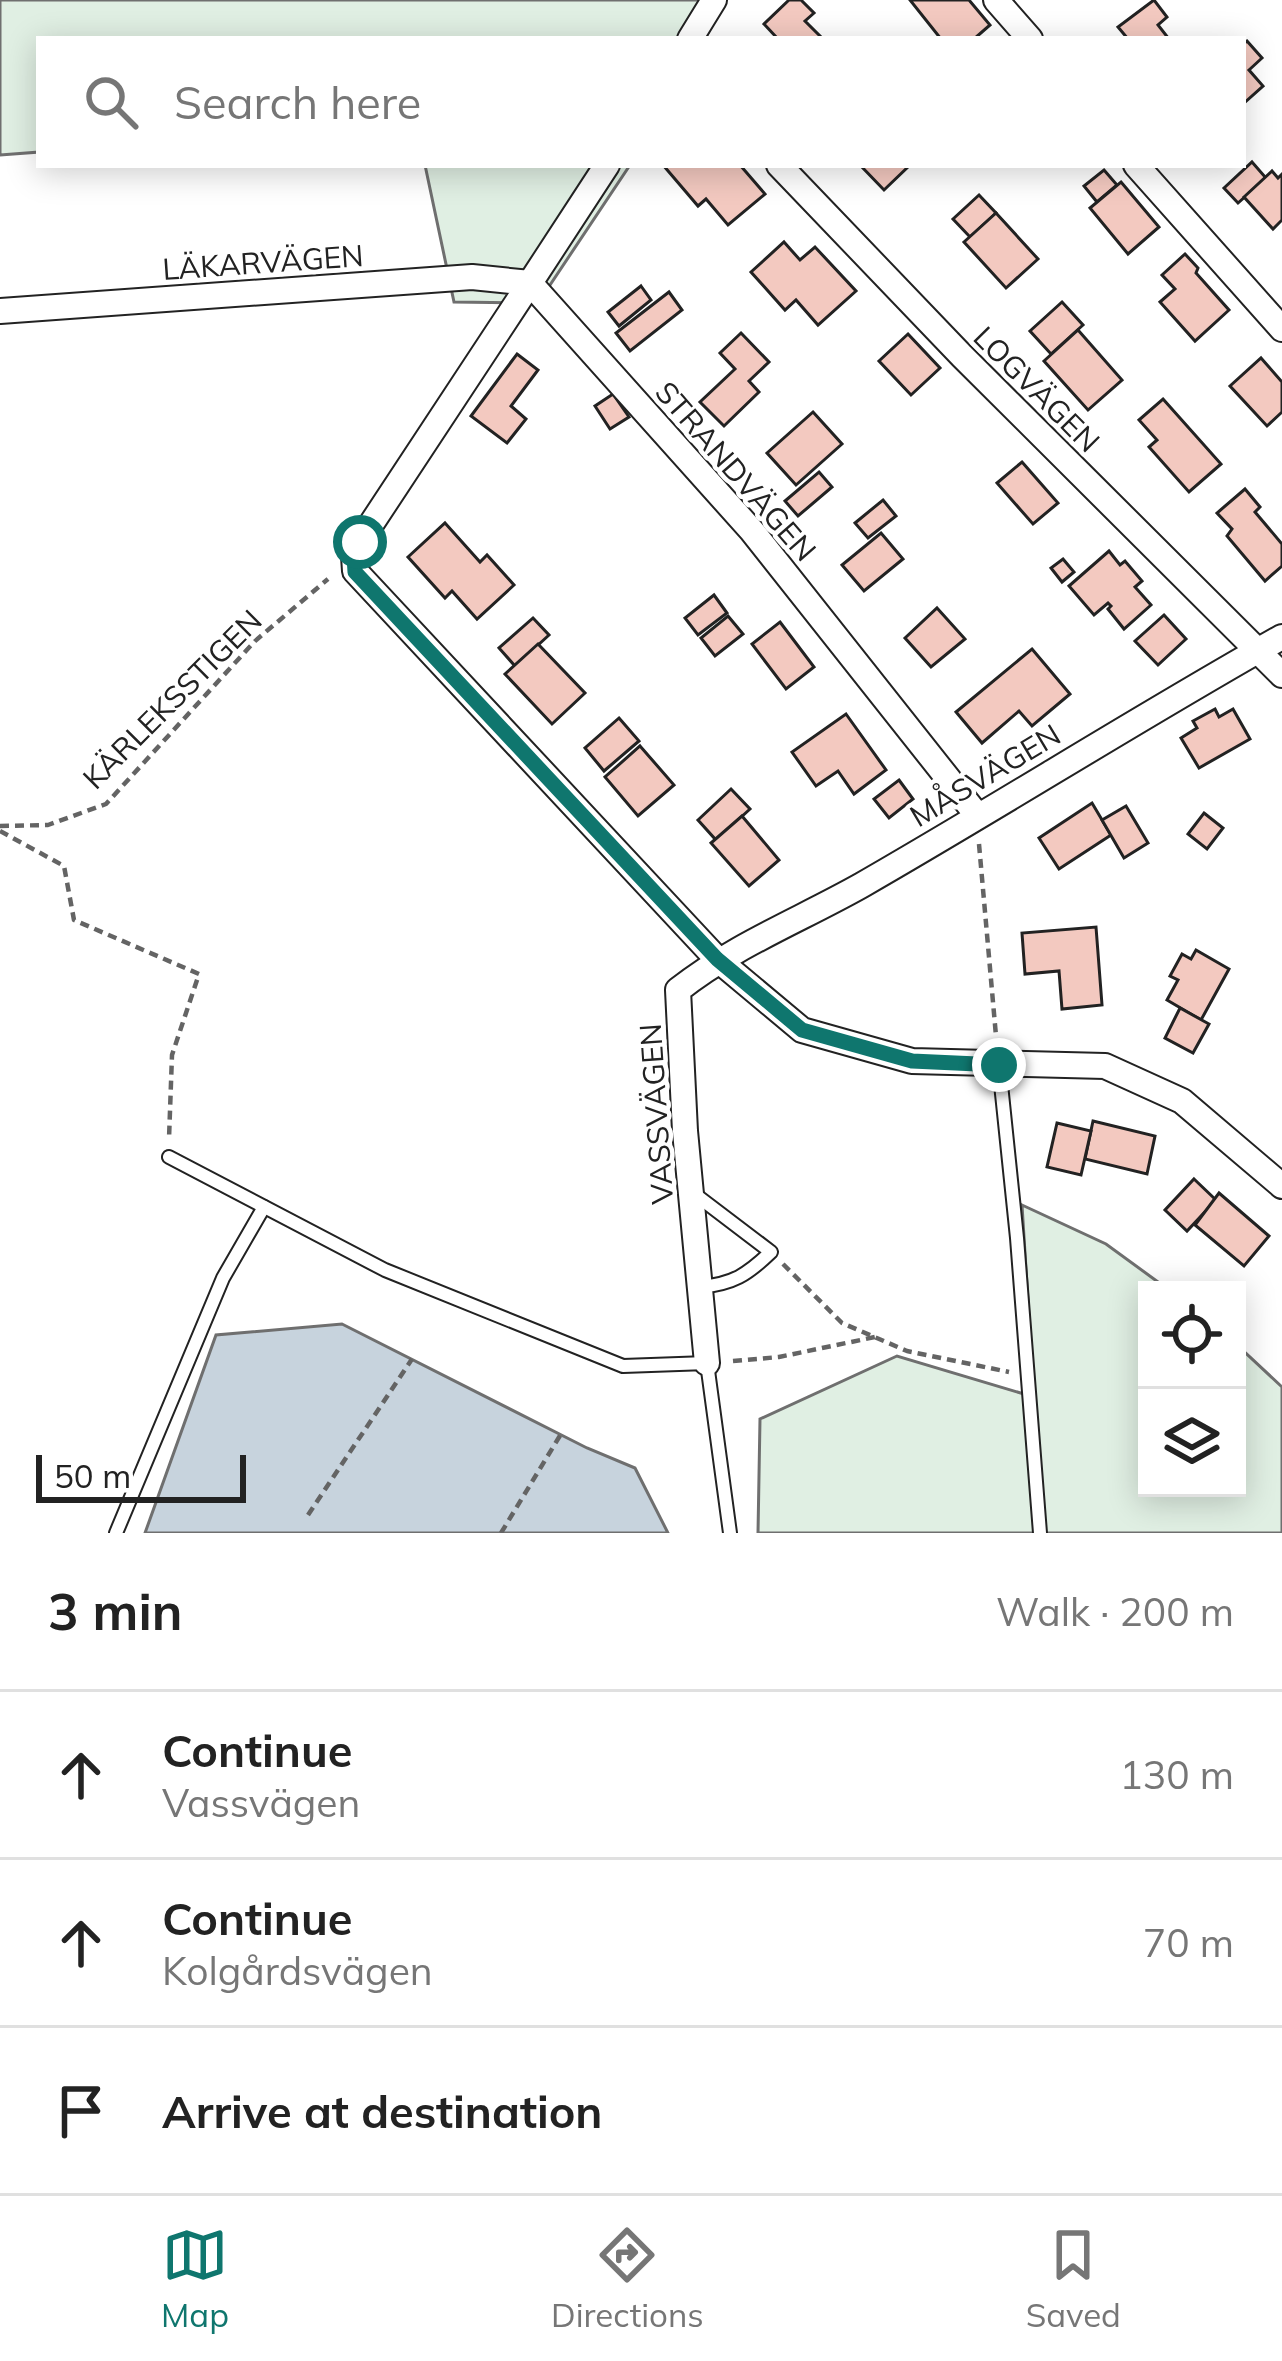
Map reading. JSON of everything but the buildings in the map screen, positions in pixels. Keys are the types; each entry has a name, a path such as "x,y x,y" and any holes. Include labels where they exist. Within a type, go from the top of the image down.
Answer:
{"street":[{"path":"692,36 714,0"},
{"path":"997,0 1027,36"},
{"path":"605,168 360,542 354,556 355,572 717,959 802,1030 912,1061 1105,1066 1182,1101 1282,1186"},
{"name":"LOGVÄGEN","path":"782,168 1282,676"},
{"path":"1139,168 1282,329"},
{"name":"LÄKARVÄGEN","path":"0,310 472,277 530,283"},
{"name":"STRANDVÄGEN","path":"530,283 752,531 977,815"},
{"name":"MÅSVÄGEN","path":"717,959 860,886 1282,637"},
{"name":"VASSVÄGEN","path":"707,1363 679,989 717,959"}],"lane":[{"path":"999,1065 1040,1533"},
{"path":"169,1157 385,1270 622,1366 707,1363 730,1533"},
{"path":"691,1191 771,1252 746,1276 700,1287"},
{"path":"116,1533 223,1278 264,1207"}],"path":[{"name":"KÄRLEKSSTIGEN","path":"0,829 48,825 106,804 255,641 354,556"},
{"path":"977,815 999,1065"},
{"name":"KÄRLEKSSTIGEN","path":"0,829 64,866 74,920 199,974 172,1055 169,1157"},
{"path":"771,1252 842,1323 907,1352 1026,1375"},
{"path":"707,1363 779,1358 875,1337"},
{"path":"308,1515 412,1359"},
{"path":"501,1533 560,1435"}],"green space":[{"path":"0,0 725,0 707,36 36,36 36,152 0,155"},
{"path":"426,168 628,168 538,303 454,302"},
{"path":"1022,1205 1106,1244 1157,1281 1138,1281 1138,1497 1246,1497 1246,1353 1282,1387 1282,1533 758,1533 760,1419 897,1356 1034,1397"}],"shaded area":[{"path":"342,1324 635,1468 668,1533 145,1533 216,1335"}],"route":[{"path":"360,542 354,556 355,572 717,959 802,1030 912,1061 999,1065"}]}
